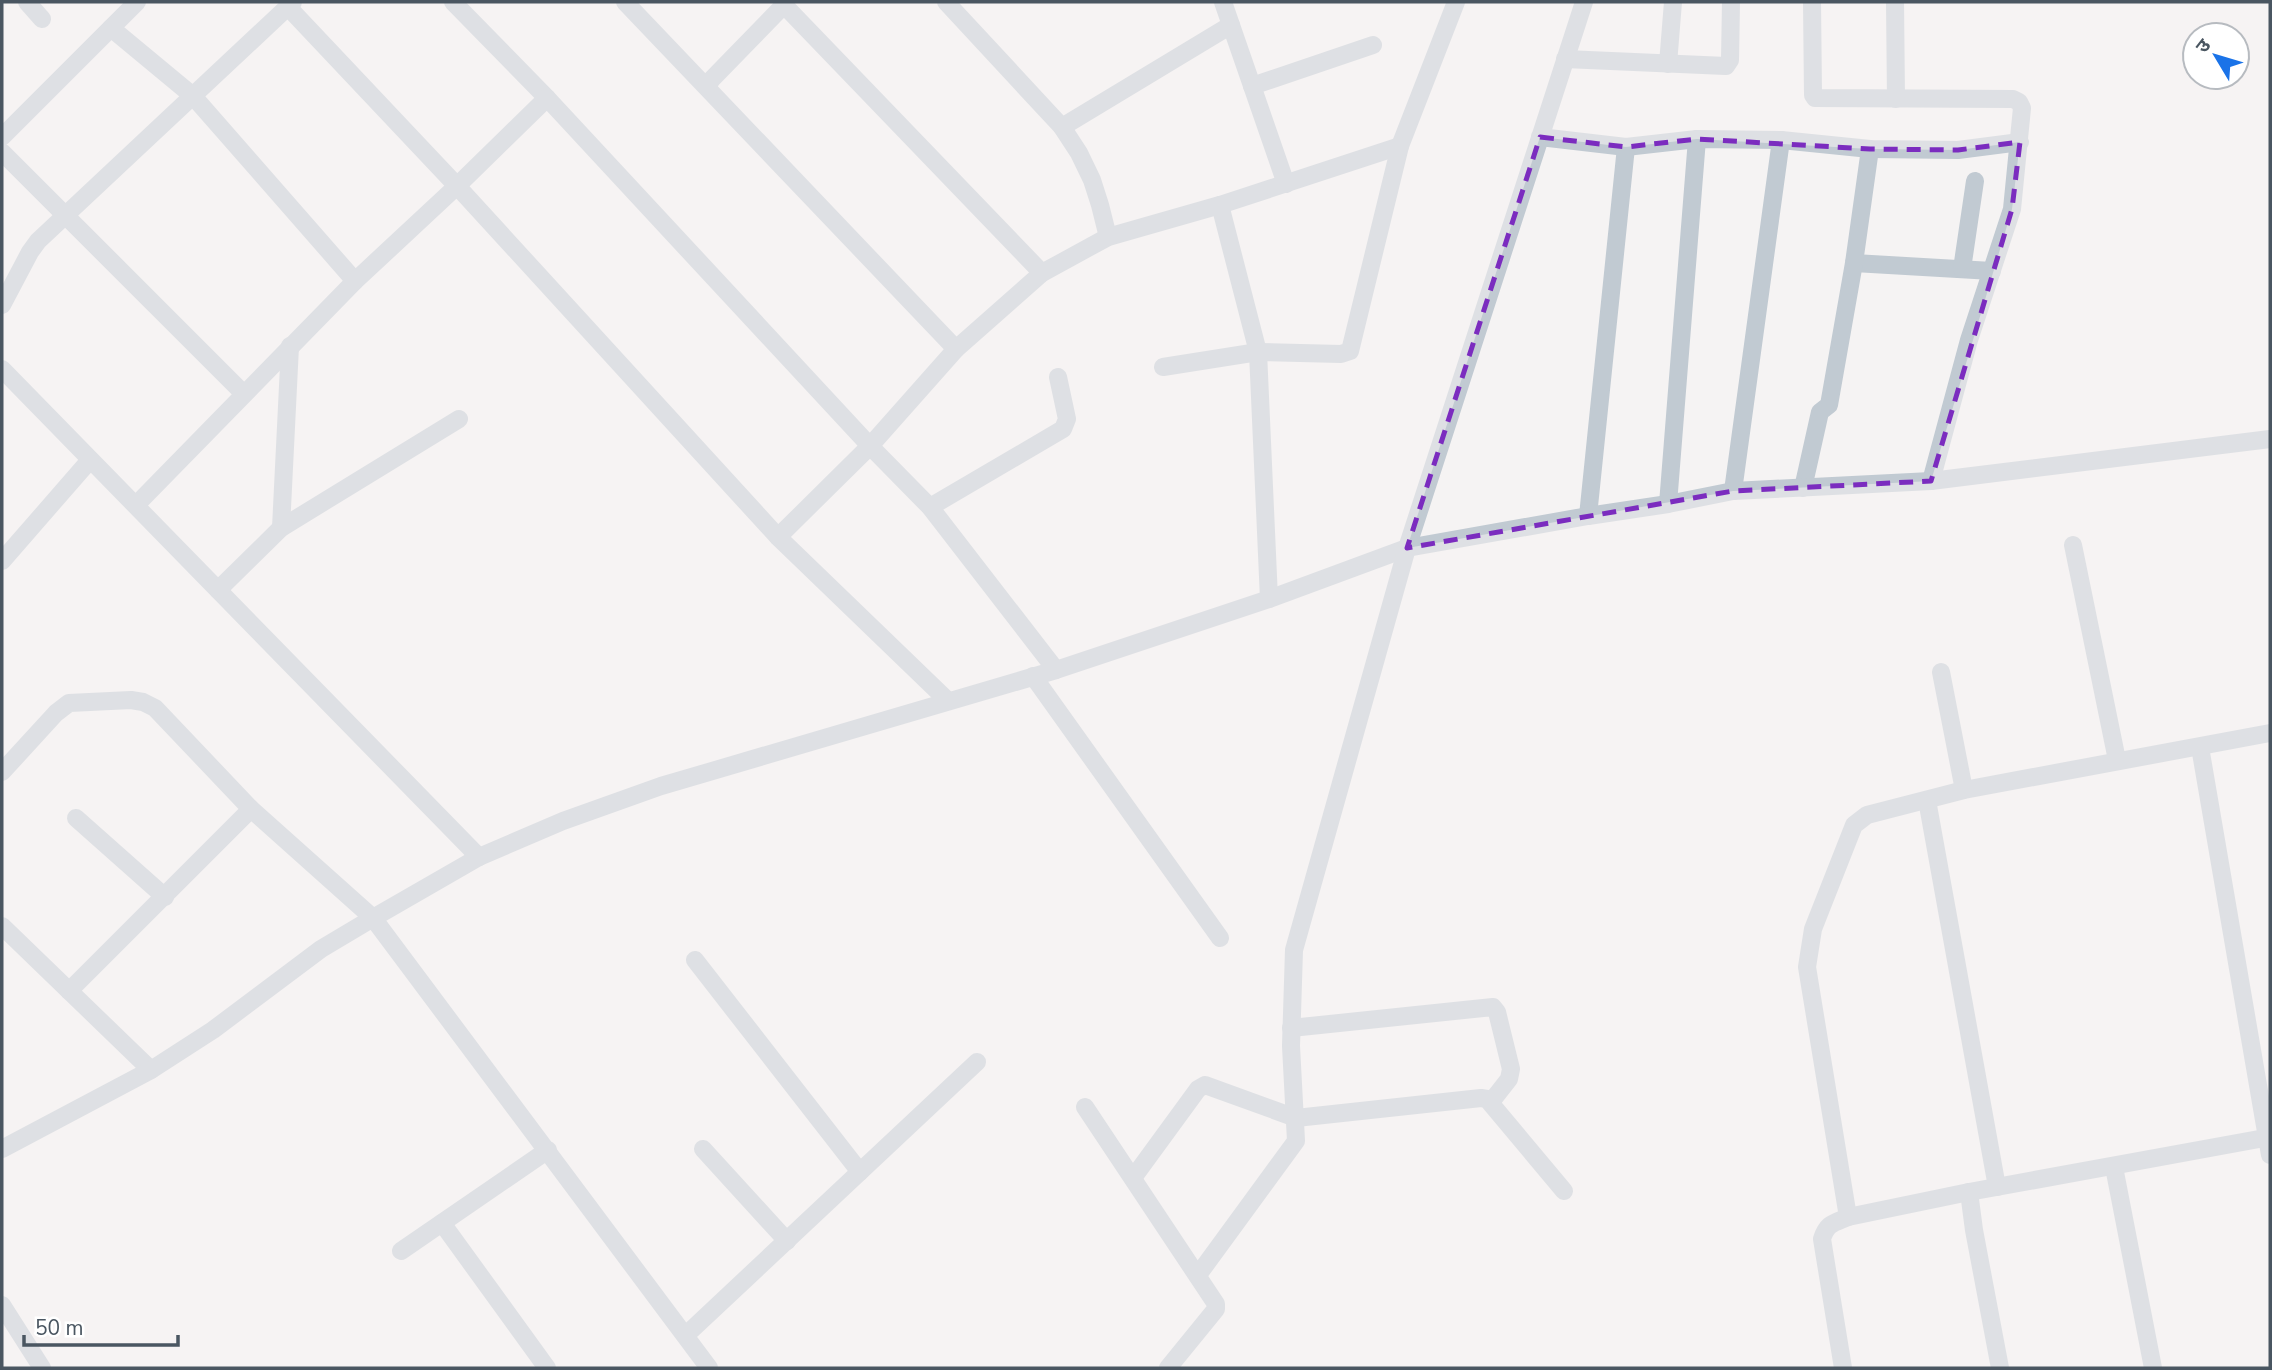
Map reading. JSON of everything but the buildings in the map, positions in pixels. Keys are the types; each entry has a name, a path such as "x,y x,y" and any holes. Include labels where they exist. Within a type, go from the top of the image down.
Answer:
{"street":[{"path":"27,2 42,19"},
{"path":"2,137 137,2"},
{"path":"453,2 547,97 870,446 930,507 1056,670"},
{"path":"625,2 957,349"},
{"path":"946,2 1062,127 1092,180 1108,237"},
{"path":"1163,367 1258,352 1341,354 1350,351 1400,146 1456,2"},
{"path":"1198,1275 1296,1141 1291,1028 1294,950 1407,548 1584,2"},
{"path":"1668,64 1673,2"},
{"path":"1565,60 1723,66 1728,64 1731,2"},
{"path":"1812,2 1813,97 2016,100 2022,108 2012,209 1969,340 1931,481"},
{"path":"1895,2 1896,99"},
{"path":"1227,3 1231,25 1286,184"},
{"path":"2,305 30,252 64,215 290,4 778,537 948,701"},
{"path":"706,86 786,4 1042,273"},
{"path":"1062,127 1231,25"},
{"path":"111,28 192,96 355,281"},
{"path":"1252,86 1373,45"},
{"path":"136,505 355,281 547,97"},
{"path":"1539,137 1626,147 1697,139 1781,140 1870,149 1958,150 2020,142"},
{"path":"1668,504 1697,139"},
{"path":"1733,491 1781,140"},
{"path":"778,537 870,446 957,349 1042,273 1108,237 1220,205 1400,146"},
{"path":"1588,516 1626,147"},
{"path":"1803,488 1820,412 1829,405 1854,263 1870,149"},
{"path":"2,152 243,393"},
{"path":"1962,269 1975,181"},
{"path":"1220,205 1258,352 1269,600"},
{"path":"1854,263 1992,271"},
{"path":"281,528 290,346"},
{"path":"2,369 479,857"},
{"path":"930,507 1063,429 1067,419 1058,377"},
{"path":"218,590 281,528 459,419"},
{"path":"2,1149 151,1070 214,1030 321,949 373,918 479,857 563,821 661,786 1056,670 1269,600 1407,548 1733,491 1931,481 2270,439"},
{"path":"2,561 90,460"},
{"path":"2073,545 2117,760"},
{"path":"1941,672 1964,790"},
{"path":"1033,676 1220,938"},
{"path":"2,772 62,707 76,702 131,700 155,708 251,809 373,918 709,1368"},
{"path":"1848,1217 1807,967 1810,942 1854,825 1867,815 1964,790 2270,733"},
{"path":"1843,1368 1822,1238 1825,1229 1848,1217 1969,1192 2269,1143 2200,747"},
{"path":"1927,800 1997,1187"},
{"path":"69,991 251,809"},
{"path":"76,818 165,897"},
{"path":"2,926 151,1070"},
{"path":"695,960 860,1172"},
{"path":"1291,1028 1493,1007 1497,1012 1511,1069 1509,1079 1491,1102"},
{"path":"686,1335 977,1062"},
{"path":"1133,1178 1201,1086 1208,1086 1296,1118 1480,1098 1491,1102 1564,1191"},
{"path":"1085,1107 1216,1304 1216,1309 1168,1368"},
{"path":"704,1149 787,1241"},
{"path":"401,1251 548,1150"},
{"path":"2114,1167 2153,1368"},
{"path":"1969,1192 2000,1368"},
{"path":"443,1223 547,1368"},
{"path":"2,1305 42,1368"}],"highlighted area":[{"path":"1540,137 1626,147 1697,139 1870,149 1958,150 2020,142 2012,209 1931,481 1733,491 1407,548"}]}
